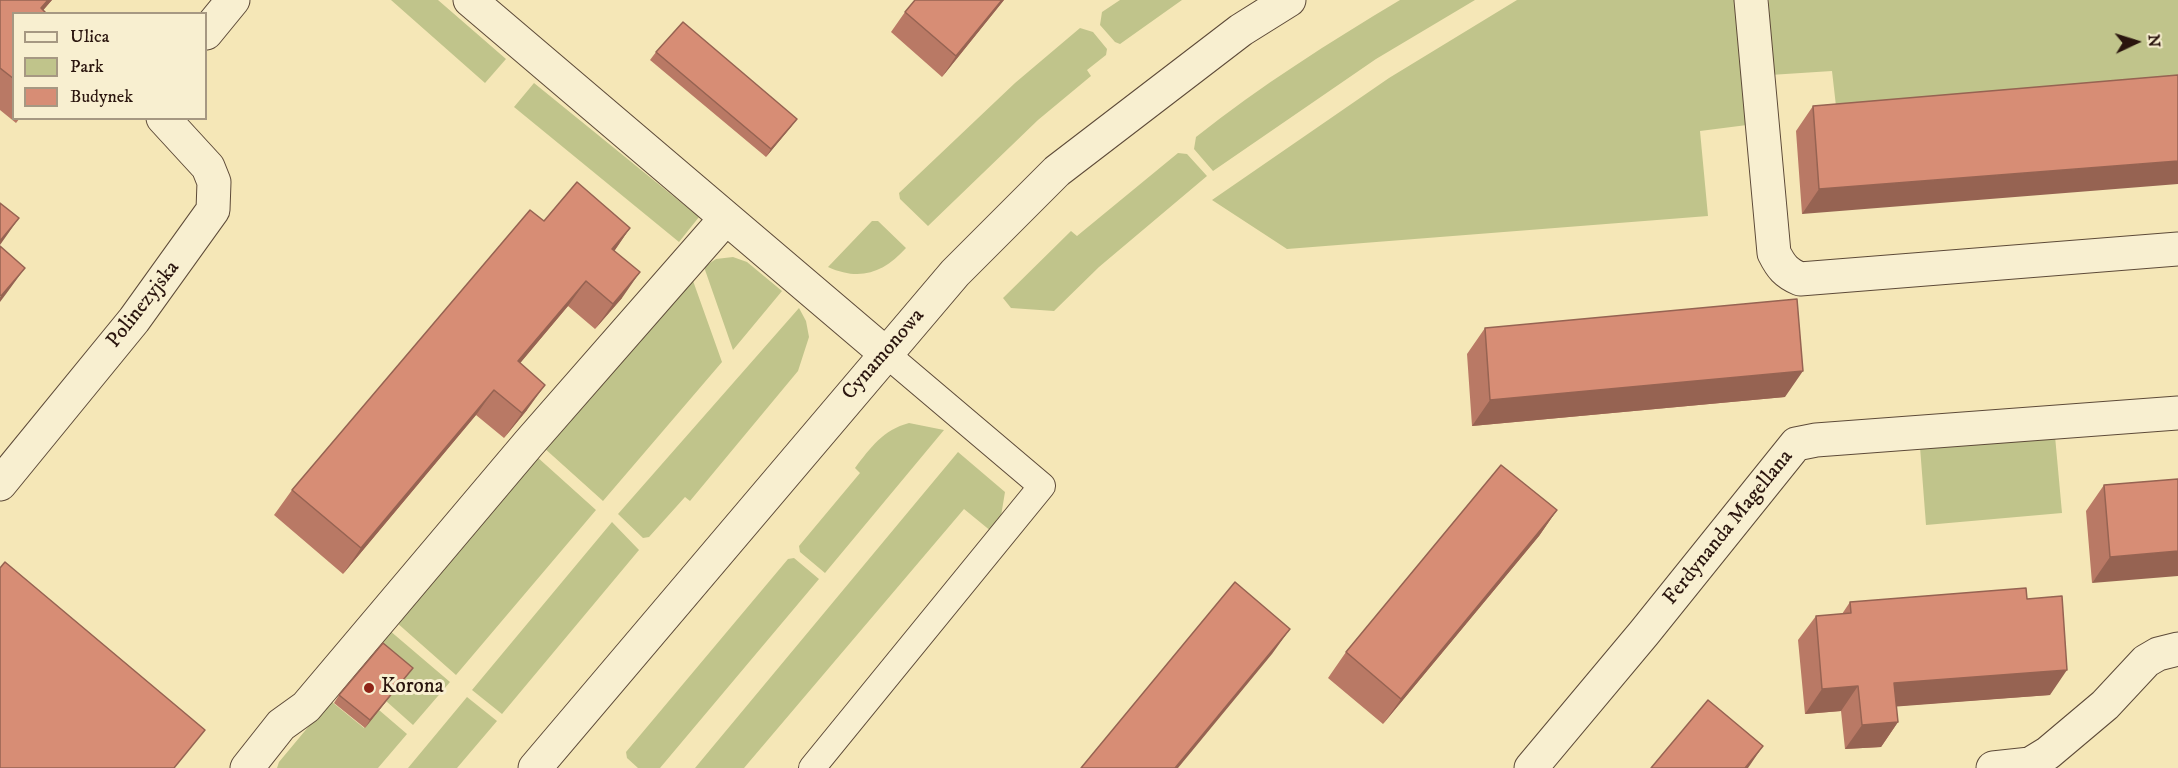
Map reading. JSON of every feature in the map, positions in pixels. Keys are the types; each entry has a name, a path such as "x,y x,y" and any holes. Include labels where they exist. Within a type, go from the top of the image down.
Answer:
{"street":[{"path":"207,32 233,0"},
{"path":"471,0 885,353"},
{"name":"Cynamonowa","path":"535,768 955,273 1057,171 1241,30 1289,0"},
{"path":"1751,0 1774,253 1780,266 1787,273 1800,279 2178,249"},
{"name":"Polinezyjska","path":"0,484 134,320 213,210 214,182 208,167 165,120"},
{"path":"247,768 281,725 306,707 529,442 726,218"},
{"name":"Ferdynanda Magellana","path":"1531,768 1644,633 1796,444 1816,440 2178,413"},
{"path":"1993,768 2030,764 2048,753 2105,705 2146,661 2158,654 2178,649"}],"lane":[{"path":"812,768 1042,486 885,353"}],"green space":[{"path":"391,0 438,0 506,59 485,83"},
{"path":"1120,0 1182,0 1120,44 1115,42 1100,25 1102,12"},
{"path":"1400,0 1475,0 1376,59 1213,171 1194,149 1196,137 1245,100 1322,48"},
{"path":"1517,0 1736,0 1747,125 1700,131 1708,216 1287,249 1212,200 1389,78"},
{"path":"1769,0 2178,0 2178,90 1837,115 1832,71 1770,75"},
{"path":"1080,28 1093,32 1107,49 1106,55 1087,70 1091,76 1038,120 928,226 900,199 899,193 1015,83"},
{"path":"534,83 699,217 679,242 514,107"},
{"path":"1178,153 1187,154 1207,176 1099,267 1054,311 1011,308 1003,298 1071,231 1077,236"},
{"path":"872,221 878,221 906,248 889,263 871,272 851,274 828,267"},
{"path":"733,257 747,262 782,291 733,350 704,267 716,259"},
{"path":"692,278 722,362 603,501 543,447"},
{"path":"799,308 806,321 809,337 798,371 690,501 685,497 649,537 643,538 618,514"},
{"path":"909,423 944,430 825,573 800,552 799,546 860,473 855,468 872,446 892,430"},
{"path":"2055,436 2062,513 1926,525 1920,447"},
{"path":"958,452 1005,492 1001,516 992,532 964,509 744,768 695,768"},
{"path":"536,456 596,510 456,675 396,622"},
{"path":"612,522 639,550 502,714 472,690"},
{"path":"794,558 819,579 660,768 638,768 627,758 626,752 788,559"},
{"path":"389,630 450,682 413,725 386,701 407,675 376,650 332,702 364,728 379,710 407,734 378,768 277,768 279,762"},
{"path":"467,697 497,721 457,768 408,768"}],"building":[{"path":"0,0 48,0 41,8 45,12 12,12 12,77 0,68"},
{"path":"915,0 1002,0 956,56 905,12"},
{"path":"683,22 797,119 771,149 656,52"},
{"path":"2178,75 2178,161 1819,189 1813,106"},
{"path":"577,182 630,228 612,249 640,272 613,304 586,281 518,361 545,385 522,413 494,390 361,548 292,490 530,210 544,221"},
{"path":"0,203 19,218 0,241"},
{"path":"0,246 25,268 1,296 0,295"},
{"path":"1797,299 1803,371 1490,400 1485,328"},
{"path":"1501,465 1557,510 1401,699 1346,652"},
{"path":"2178,479 2178,551 2110,557 2104,485"},
{"path":"5,562 205,730 174,768 0,768 0,568"},
{"path":"1235,582 1290,629 1175,768 1081,768"},
{"path":"2026,588 2027,599 2062,596 2067,670 1894,683 1898,722 1862,725 1858,686 1822,689 1816,616 1851,613 1850,602"},
{"path":"383,643 413,668 370,720 339,695"},
{"path":"1708,700 1763,746 1745,768 1651,768"}],"place":[{"name":"Korona","path":"369,688"}]}
